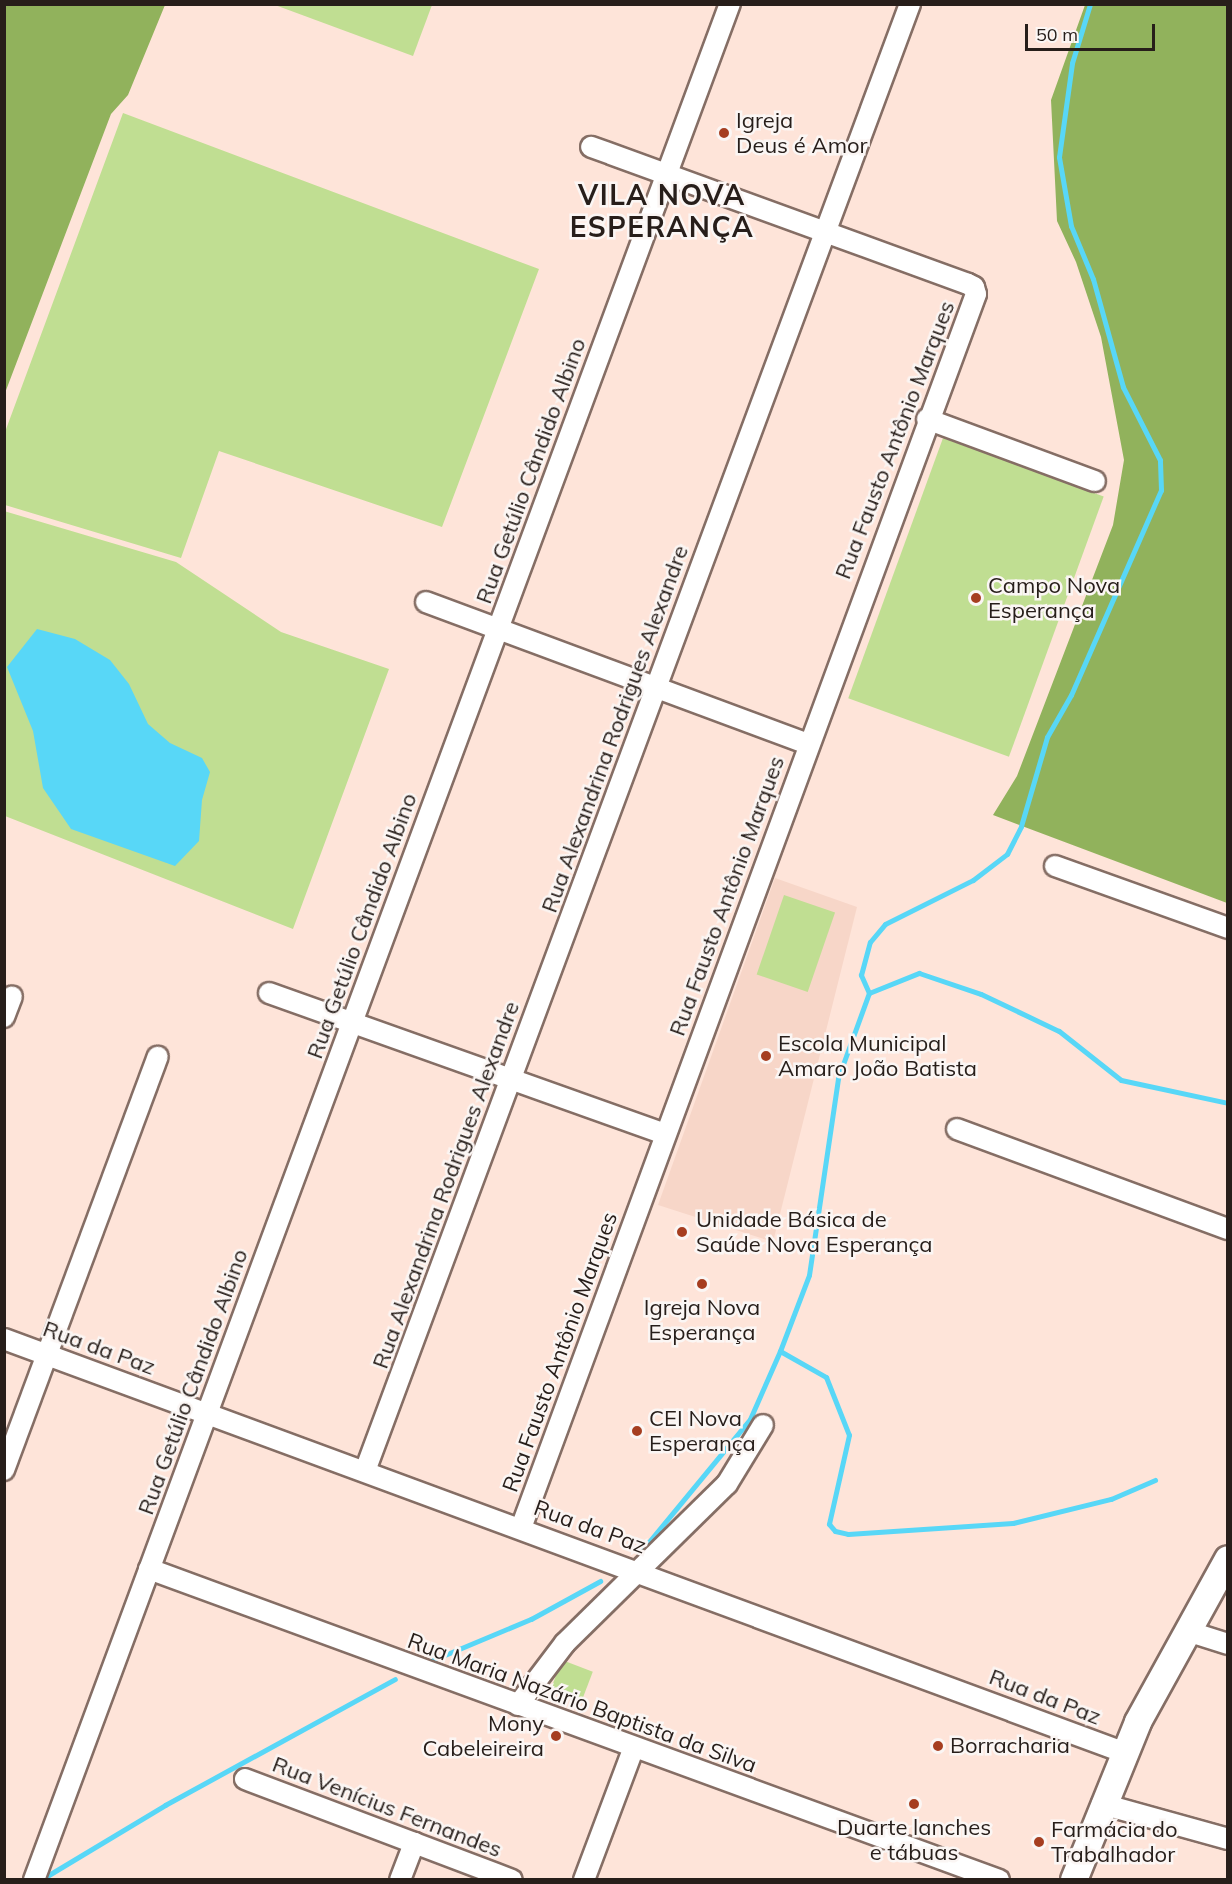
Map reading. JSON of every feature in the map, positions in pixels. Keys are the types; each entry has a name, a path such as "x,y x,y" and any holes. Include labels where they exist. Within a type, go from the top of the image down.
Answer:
{"main road":[{"path":"1074,1880 1123,1752 1227,1559"}],"street":[{"name":"Rua Getúlio Cândido Albino","path":"36,1872 730,4"},
{"name":"Rua Alexandrina Rodrigues Alexandre","path":"365,1471 910,4"},
{"path":"591,147 825,233"},
{"name":"Rua Fausto Antônio Marques","path":"521,1528 927,419 975,294 974,287 968,284 825,233"},
{"path":"927,419 1095,481"},
{"path":"426,602 808,744"},
{"path":"1055,867 1227,928"},
{"path":"269,993 665,1134"},
{"path":"4,1017 12,996"},
{"path":"4,1470 158,1057"},
{"path":"957,1129 1227,1229"},
{"name":"Rua da Paz","path":"4,1339 641,1572 1123,1752"},
{"path":"518,1705 565,1643 641,1572 727,1484 763,1425"},
{"name":"Rua Maria Nazário Baptista da Silva","path":"149,1569 999,1880"},
{"path":"1187,1631 1227,1644"},
{"path":"584,1880 634,1747"},
{"name":"Rua Venícius Fernandes","path":"244,1779 512,1880"},
{"path":"1102,1804 1227,1839"},
{"path":"400,1880 414,1843"}],"shaded area":[{"name":"Escola Municipal Amaro João Batista","path":"775,878 857,907 773,1242 658,1205"}],"green space":[{"path":"5,4 165,5 128,95 111,114 5,393"},
{"path":"275,4 432,5 413,56"},
{"path":"1085,5 1227,5 1227,903 993,815 1017,776 1113,525 1124,460 1101,337 1076,262 1057,221 1051,100"},
{"path":"123,113 539,269 442,527 219,451 181,558 5,505 5,432"},
{"name":"Campo Nova Esperança","path":"943,438 1104,496 1009,757 848,698"},
{"path":"4,511 176,562 281,632 389,669 293,929 5,816"},
{"path":"784,895 835,913 808,992 757,974"},
{"path":"562,1660 593,1672 581,1702 551,1690"}],"water":[{"path":"37,629 75,639 110,660 129,684 148,724 170,743 202,758 210,772 202,800 199,841 175,866 71,829 43,788 33,731 7,667"}],"waterway":[{"path":"869,993 861,975 870,942 885,924 973,880 1007,854 1021,826 1047,737 1071,695 1161,490 1160,460 1123,387 1093,279 1071,226 1059,157 1072,63 1090,4"},
{"path":"643,1549 750,1419 780,1351 809,1275 838,1078 869,993 919,973 981,994 1059,1031 1121,1080 1228,1103"},
{"path":"780,1351 826,1377 849,1435 829,1524 835,1531 848,1534 1013,1523 1111,1499 1155,1480"},
{"path":"428,1662 531,1619 600,1581"},
{"path":"42,1879 165,1805 395,1679"}],"place":[{"name":"Igreja Deus é Amor","path":"724,133"},
{"name":"Campo Nova Esperança","path":"976,598"},
{"name":"Escola Municipal Amaro João Batista","path":"766,1056"},
{"name":"Unidade Básica de Saúde Nova Esperança","path":"682,1232"},
{"name":"Igreja Nova Esperança","path":"702,1284"},
{"name":"CEI Nova Esperança","path":"637,1431"},
{"name":"Mony Cabeleireira","path":"556,1736"},
{"name":"Borracharia","path":"938,1746"},
{"name":"Duarte lanches e tábuas","path":"914,1804"},
{"name":"Farmácia do Trabalhador","path":"1039,1842"}],"district":[{"name":"VILA NOVA ESPERANÇA","path":"662,211"}]}
